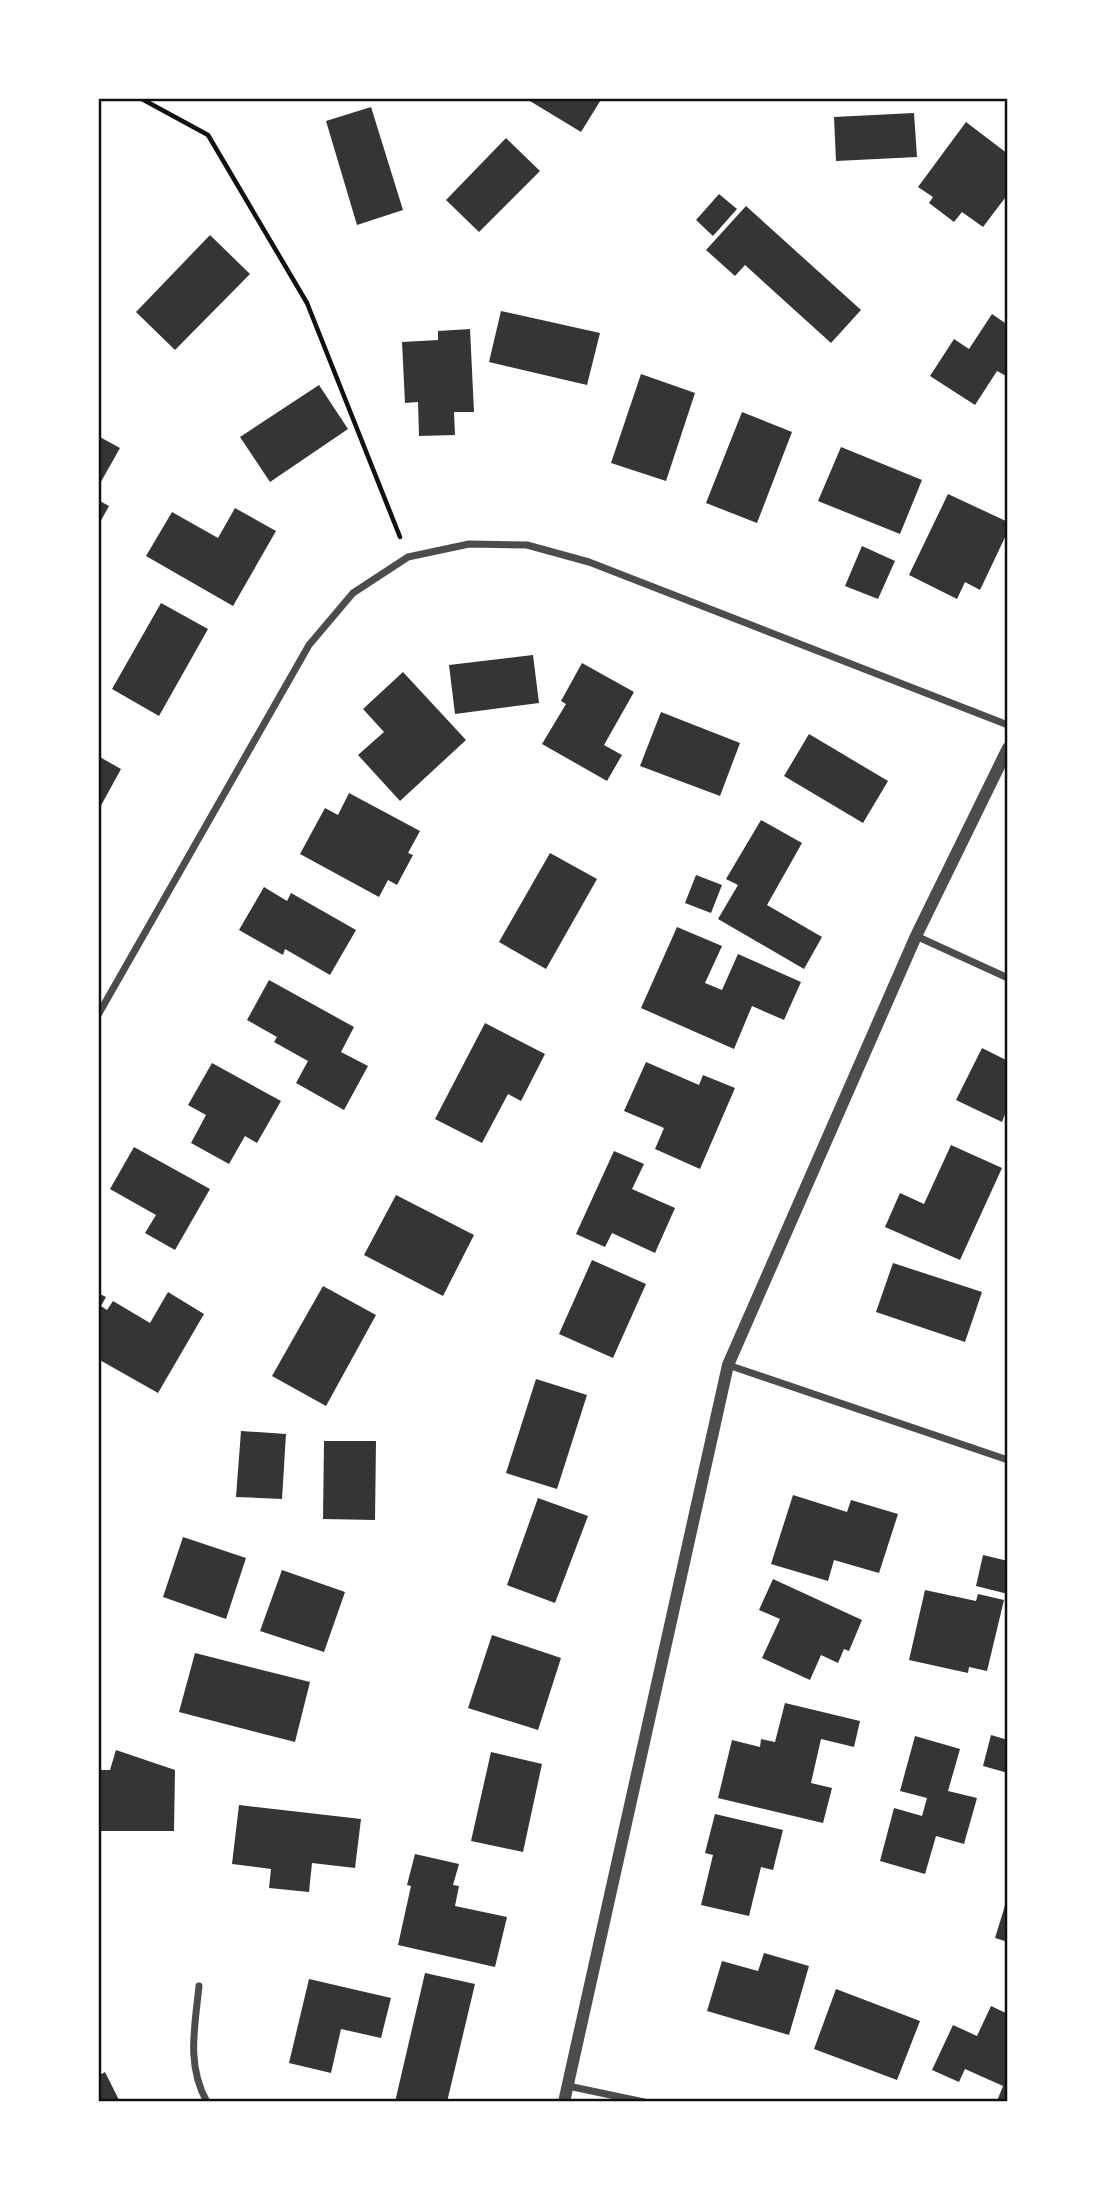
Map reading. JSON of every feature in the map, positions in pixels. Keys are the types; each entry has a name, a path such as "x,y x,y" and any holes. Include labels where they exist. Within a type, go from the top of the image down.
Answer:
{"street":[{"path":"98,1015 309,645 353,593 408,557 469,544 527,545 589,562 1008,725"},
{"path":"564,2102 728,1365 916,936 1008,748"},
{"path":"916,936 1008,978"},
{"path":"728,1365 1008,1460"},
{"path":"199,1986 192,2051 194,2072 207,2102"},
{"path":"568,2086 644,2102"}],"path":[{"path":"140,98 208,135 300,290 408,557"}],"building":[{"path":"525,98 602,98 581,132"},
{"path":"371,107 403,210 357,225 326,121"},
{"path":"914,113 917,157 836,161 834,117"},
{"path":"966,122 1008,154 1008,194 983,227 962,212 954,222 929,203 933,197 918,187"},
{"path":"506,138 540,171 479,232 446,200"},
{"path":"719,194 737,209 713,236 696,220"},
{"path":"746,206 861,310 831,343 745,265 735,276 706,250"},
{"path":"210,235 250,274 175,350 136,312"},
{"path":"501,311 600,333 587,385 489,362"},
{"path":"992,314 1008,325 1008,377 997,371 975,405 930,376 954,339 969,349"},
{"path":"470,329 474,412 454,412 455,435 419,436 418,402 405,403 402,342 438,340 438,331"},
{"path":"641,374 695,393 666,481 611,463"},
{"path":"319,385 348,429 270,482 240,437"},
{"path":"742,412 792,432 757,523 706,503"},
{"path":"98,436 120,448 98,487"},
{"path":"841,447 922,480 900,534 818,501"},
{"path":"948,494 1008,522 1008,531 980,590 965,582 957,599 909,575"},
{"path":"98,500 109,506 98,526"},
{"path":"235,508 276,531 233,606 146,556 172,512 218,538"},
{"path":"862,546 895,561 878,599 845,586"},
{"path":"161,603 208,629 159,716 112,689"},
{"path":"533,655 539,703 455,714 449,665"},
{"path":"582,663 634,692 604,745 622,755 607,781 542,744 566,704 561,701"},
{"path":"403,672 466,740 400,801 358,755 384,732 363,709"},
{"path":"661,712 740,743 720,796 640,766"},
{"path":"809,734 888,781 863,823 784,776"},
{"path":"98,756 121,769 98,811"},
{"path":"349,793 420,831 408,853 413,855 397,885 388,880 379,897 300,854 325,808 338,815"},
{"path":"761,820 802,843 767,905 822,937 804,969 718,919 738,885 726,879"},
{"path":"550,853 597,879 546,969 499,942"},
{"path":"696,875 722,885 711,913 685,903"},
{"path":"264,887 287,901 291,893 356,930 330,975 285,949 283,955 239,930"},
{"path":"677,927 722,946 705,983 722,990 738,954 801,982 784,1020 752,1006 734,1049 641,1008"},
{"path":"269,980 354,1027 341,1052 368,1066 344,1110 296,1083 308,1061 274,1042 277,1037 247,1020"},
{"path":"485,1023 545,1054 521,1101 508,1094 482,1143 435,1119"},
{"path":"982,1048 1008,1061 1008,1115 1005,1114 1002,1122 956,1100"},
{"path":"646,1062 699,1085 703,1075 735,1088 700,1169 655,1149 664,1128 624,1111"},
{"path":"212,1063 281,1101 257,1143 245,1136 229,1164 191,1143 206,1115 188,1105"},
{"path":"951,1145 1002,1168 960,1260 885,1227 900,1193 924,1204"},
{"path":"134,1147 210,1189 175,1250 145,1233 156,1215 110,1189"},
{"path":"614,1151 644,1164 632,1189 675,1208 655,1253 612,1233 605,1247 576,1234"},
{"path":"396,1195 474,1235 443,1296 364,1255"},
{"path":"592,1260 646,1284 613,1358 559,1334"},
{"path":"893,1263 982,1292 965,1342 876,1312"},
{"path":"323,1286 376,1315 326,1406 272,1376"},
{"path":"168,1292 204,1314 158,1393 98,1359 98,1293 106,1297 101,1306 107,1310 113,1301 150,1323"},
{"path":"536,1379 587,1395 557,1489 506,1473"},
{"path":"241,1431 286,1434 282,1499 236,1497"},
{"path":"324,1441 376,1441 375,1520 323,1519"},
{"path":"793,1495 847,1512 851,1500 898,1514 879,1573 834,1560 828,1581 771,1564"},
{"path":"538,1498 588,1516 555,1603 507,1585"},
{"path":"183,1537 246,1558 226,1619 163,1597"},
{"path":"983,1555 1008,1561 1008,1594 976,1586"},
{"path":"282,1570 345,1592 324,1652 260,1631"},
{"path":"773,1579 862,1620 849,1651 844,1649 838,1663 821,1655 810,1680 762,1658 780,1619 759,1610"},
{"path":"925,1590 976,1601 978,1594 1004,1600 987,1671 969,1667 968,1673 909,1660"},
{"path":"492,1635 561,1658 538,1730 468,1708"},
{"path":"195,1653 310,1682 295,1742 179,1712"},
{"path":"785,1703 860,1721 854,1747 821,1739 811,1783 832,1788 823,1823 718,1798 732,1740 760,1747 761,1739 775,1742"},
{"path":"991,1735 1008,1740 1008,1773 983,1766"},
{"path":"915,1736 960,1749 948,1791 977,1798 964,1844 936,1836 925,1874 880,1861 894,1808 922,1816 927,1798 900,1791"},
{"path":"116,1750 175,1770 174,1831 98,1831 98,1770 110,1770"},
{"path":"491,1752 542,1764 523,1852 471,1841"},
{"path":"239,1805 361,1819 355,1868 312,1863 309,1892 269,1888 271,1869 232,1864"},
{"path":"715,1814 783,1830 773,1870 761,1867 749,1916 701,1905 713,1855 705,1853"},
{"path":"415,1854 459,1864 453,1885 459,1886 455,1906 507,1917 495,1967 398,1945 411,1886 407,1885"},
{"path":"1008,1899 1008,1942 995,1938"},
{"path":"764,1953 809,1966 789,2035 707,2011 722,1961 758,1971"},
{"path":"425,1973 475,1984 447,2102 395,2102"},
{"path":"309,1979 391,1998 381,2038 341,2029 331,2073 289,2063"},
{"path":"836,1989 920,2021 897,2080 814,2049"},
{"path":"991,2006 1008,2014 1008,2102 997,2101 1003,2086 965,2069 959,2082 932,2070 953,2025 977,2036"},
{"path":"105,2072 120,2102 98,2102 98,2076"}]}
